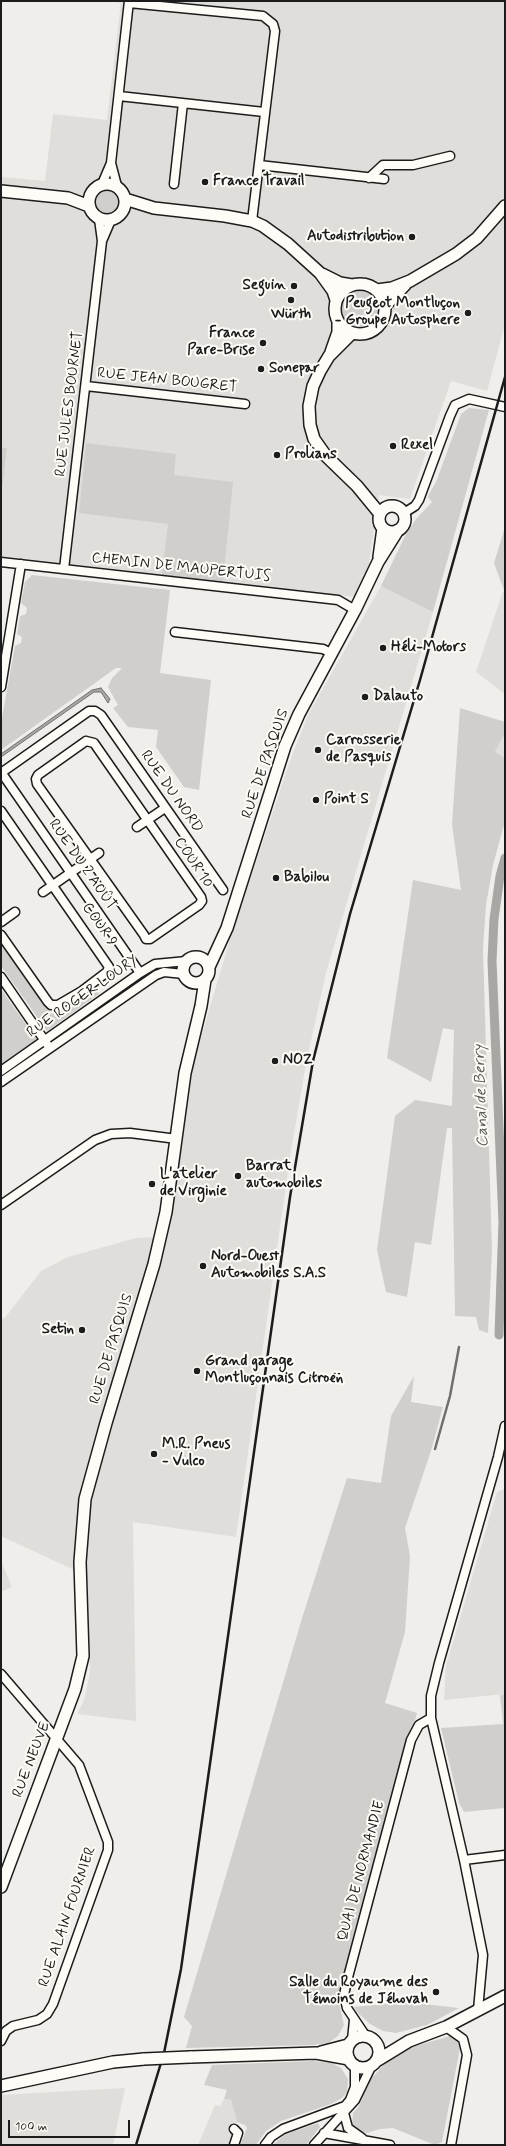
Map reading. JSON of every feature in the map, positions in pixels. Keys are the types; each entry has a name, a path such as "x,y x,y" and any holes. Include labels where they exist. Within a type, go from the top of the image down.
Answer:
{"main road":[{"path":"68,198 91,192 102,184 117,186 125,199 154,208"},
{"path":"1,191 68,198 89,206"},
{"path":"91,192 89,206 94,216 99,219 110,220 116,218 123,210 125,199"},
{"path":"320,273 340,283 352,285 365,284 377,290 392,288 410,280 467,247 505,206"},
{"path":"123,210 154,208 225,216 252,221 275,233 320,273 333,291 336,300"},
{"path":"338,322 352,333 368,333 376,329 383,318 385,306 410,280"},
{"path":"352,285 345,288 336,300 334,311 338,322 338,332 329,356 313,386 309,406 310,425 319,448 336,467 383,511"},
{"path":"377,290 385,306"},
{"path":"329,356 352,333"},
{"path":"398,507 404,513 405,521 398,530 390,532 383,528 380,522 383,511 398,507"},
{"name":"RUE DE PASQUIS","path":"378,562 383,528"},
{"name":"RUE DE PASQUIS","path":"209,967 222,942 241,889 285,746 309,692 355,610 378,562 398,530"},
{"path":"200,958 209,967 209,974 205,980 198,983 187,978 184,965 187,961 193,958 200,958 222,942"},
{"name":"RUE DE PASQUIS","path":"187,978 197,1003 198,1019"},
{"name":"RUE DE PASQUIS","path":"75,1689 83,1656 80,1562 85,1499 155,1258 166,1212 185,1073 198,1019 205,980"},
{"name":"RUE NEUVE","path":"1,1885 75,1689"},
{"path":"5,2084 113,2062 144,2059 316,2053 352,2062 360,2068 374,2063 409,2041 446,2027 505,1996"},
{"path":"316,2053 350,2042 365,2035 372,2037 378,2043 380,2051 374,2063"},
{"path":"378,2043 409,2041"},
{"path":"350,2042 352,2062"}],"street":[{"path":"102,184 111,163 129,2 263,16 273,24 275,31 252,221"},
{"path":"119,96 264,112"},
{"path":"174,184 183,103"},
{"path":"369,178 383,164 407,166 450,156"},
{"path":"111,163 117,186"},
{"path":"259,165 384,179"},
{"name":"RUE JULES BOURNET","path":"64,569 102,241 99,219"},
{"name":"RUE JULES BOURNET","path":"102,241 110,220"},
{"name":"RUE JEAN BOUGRET","path":"86,386 245,404"},
{"path":"404,513 412,509 419,500 455,405 469,399 505,407"},
{"name":"CHEMIN DE MAUPERTUIS","path":"1,562 338,600 355,610"},
{"path":"1,687 22,564"},
{"path":"175,632 323,649 332,652"},
{"name":"RUE DU NORD","path":"1,773 89,711 95,711 100,715 223,890"},
{"name":"COUR 10","path":"86,741 94,743 201,897 202,901 199,905 150,939 146,939 90,860 37,784 36,779 38,775 86,741"},
{"name":"RUE DU 2 AOÛT","path":"1,773 140,973"},
{"path":"137,827 165,808"},
{"name":"COUR 9","path":"1,811 108,963 107,972 58,1005 51,1005 1,936"},
{"path":"43,892 99,853"},
{"path":"1,922 15,912"},
{"name":"RUE ROGER LOURY","path":"1,1082 47,1044 140,973 155,964 187,961"},
{"name":"RUE ROGER LOURY","path":"1,1071 47,1044 156,975 164,972 187,978"},
{"path":"1,977 47,1044"},
{"path":"1,1205 95,1140 111,1134 130,1133 177,1139"},
{"path":"478,2010 483,1955 464,1860 431,1718 431,1696 433,1682 490,1488 505,1426"},
{"path":"2,1675 56,1737"},
{"name":"QUAI DE NORMANDIE","path":"365,2035 354,2020 344,2000 347,1980 411,1740 418,1725 431,1718"},
{"name":"RUE ALAIN FOURNIER","path":"1,2041 6,2031 13,2026 38,2020 47,2014 52,2004 108,1850 108,1842 79,1765 56,1737"},
{"path":"464,1860 505,1855"},
{"path":"350,2042 354,2020"},
{"path":"446,2027 463,2038 467,2055 451,2145"},
{"path":"265,2145 283,2128 344,2106 350,2100 355,2088 352,2062"},
{"path":"314,2145 355,2100 374,2063"},
{"path":"344,2113 348,2128 365,2140"},
{"path":"234,2129 238,2133 234,2145"},
{"path":"324,2133 390,2145"}],"shaded area":[{"path":"110,1 505,1 504,328 487,391 451,381 410,499 379,495 369,564 355,597 1,556 1,500 7,448 1,447 1,177 45,181 53,114 107,120 121,3"},
{"path":"106,190 114,194 118,202 114,210 106,214 98,210 94,202 98,194"},
{"path":"363,291 373,296 377,302 377,316 373,322 367,326 357,327 347,322 343,316 342,306 347,296 353,292"},
{"path":"469,408 489,410 433,612 381,586 405,536 416,519 432,502 428,497 429,494 436,482 461,414"},
{"path":"86,443 176,454 174,475 233,482 223,582 162,575 168,524 79,513"},
{"path":"1,447 7,448 1,500"},
{"path":"505,527 505,593 494,563"},
{"path":"32,575 170,590 160,673 211,680 199,790 184,787 156,747 158,730 128,727 113,708 118,705 108,687 112,678 122,668 116,668 1,750 1,723 15,646 21,643 22,637 17,634 20,616 26,614 27,608 21,603 25,582"},
{"path":"381,586 433,612 326,973 306,1064 290,1157 236,1537 133,1522 136,1721 77,1714 84,1700 90,1673 87,1576 1,1536 1,1317 4,1319 41,1271 68,1257 136,1238 166,1236 182,1146 193,1065 230,939 290,761 308,715"},
{"path":"503,591 505,593 505,694 476,672"},
{"path":"101,688 110,699 108,703 101,692 94,692 1,757 1,754 92,690"},
{"path":"460,708 505,722 505,733 495,752 505,758 505,821 493,865 486,905 483,949 492,1251 488,1333 479,1330 476,1317 455,1316 452,1128 447,1128 431,1245 415,1242 407,1297 386,1292 377,1250 395,1116 415,1100 452,1106 454,1030 443,1028 431,1082 387,1058 413,880 461,890 452,824"},
{"path":"505,733 505,758 495,752"},
{"path":"1,944 51,1014 93,986 99,994 47,1031 1,966"},
{"path":"1,989 37,1040 1,1065"},
{"path":"414,1376 411,1402 443,1407 431,1451 405,1528 410,1556 405,1632 385,1703 417,1713 338,1999 344,2025 338,2036 328,2043 314,2045 186,2048 192,2026 184,2017 303,1615 347,1478 381,1483 391,1416"},
{"path":"505,1489 505,1694 444,1700 446,1666 497,1492"},
{"path":"1,1561 12,1587 1,1592"},
{"path":"505,1694 505,1808 464,1812 459,1803 441,1728 503,1724 500,1695"},
{"path":"406,2002 459,2008 427,2025 396,2033 383,2031 370,2024 354,2007"},
{"path":"450,2036 458,2040 460,2048 442,2142 435,2145 393,2128 380,2129 367,2133 357,2131 352,2125 353,2113 359,2106 371,2079 387,2061 406,2049"},
{"path":"313,2061 332,2063 341,2068 348,2079 347,2092 342,2098 331,2104 281,2121 266,2131 256,2145 240,2145 247,2128 245,2125 237,2122 231,2100 224,2099 227,2090 204,2085 212,2065"},
{"path":"125,2088 113,2145 1,2145 1,2095"},
{"path":"224,2099 231,2100 237,2122 228,2145 198,2145 215,2105 220,2106"},
{"path":"318,2123 320,2127 306,2145 273,2145 284,2135"}],"waterway":[{"name":"Canal de Berry","path":"499,1335 503,1222 492,961 494,919 500,876 505,858"},
{"path":"435,1449 450,1396 459,1347"}],"railway":[{"path":"136,2145 164,2053 181,1969 290,1197 313,1061 350,914 420,680 505,377"}],"place":[{"name":"France Travail","path":"205,182"},
{"name":"Autodistribution","path":"412,237"},
{"name":"Seguin","path":"294,286"},
{"name":"Würth","path":"291,300"},
{"name":"Peugeot Montluçon - Groupe Autosphere","path":"468,313"},
{"name":"France Pare-Brise","path":"263,343"},
{"name":"Sonepar","path":"261,369"},
{"name":"Rexel","path":"393,446"},
{"name":"Prolians","path":"277,455"},
{"name":"Héli-Motors","path":"383,648"},
{"name":"Dalauto","path":"365,697"},
{"name":"Carrosserie de Pasquis","path":"318,750"},
{"name":"Point S","path":"316,800"},
{"name":"Babilou","path":"276,878"},
{"name":"NOZ","path":"275,1061"},
{"name":"Barrat automobiles","path":"238,1176"},
{"name":"L'atelier de Virginie","path":"152,1184"},
{"name":"Nord-Ouest Automobiles S.A.S","path":"203,1266"},
{"name":"Setin","path":"82,1330"},
{"name":"Grand garage Montluçonnais Citroën","path":"197,1371"},
{"name":"M.R. Pneus - Vulco","path":"154,1454"},
{"name":"Salle du Royaume des Témoins de Jéhovah","path":"436,1992"}]}
